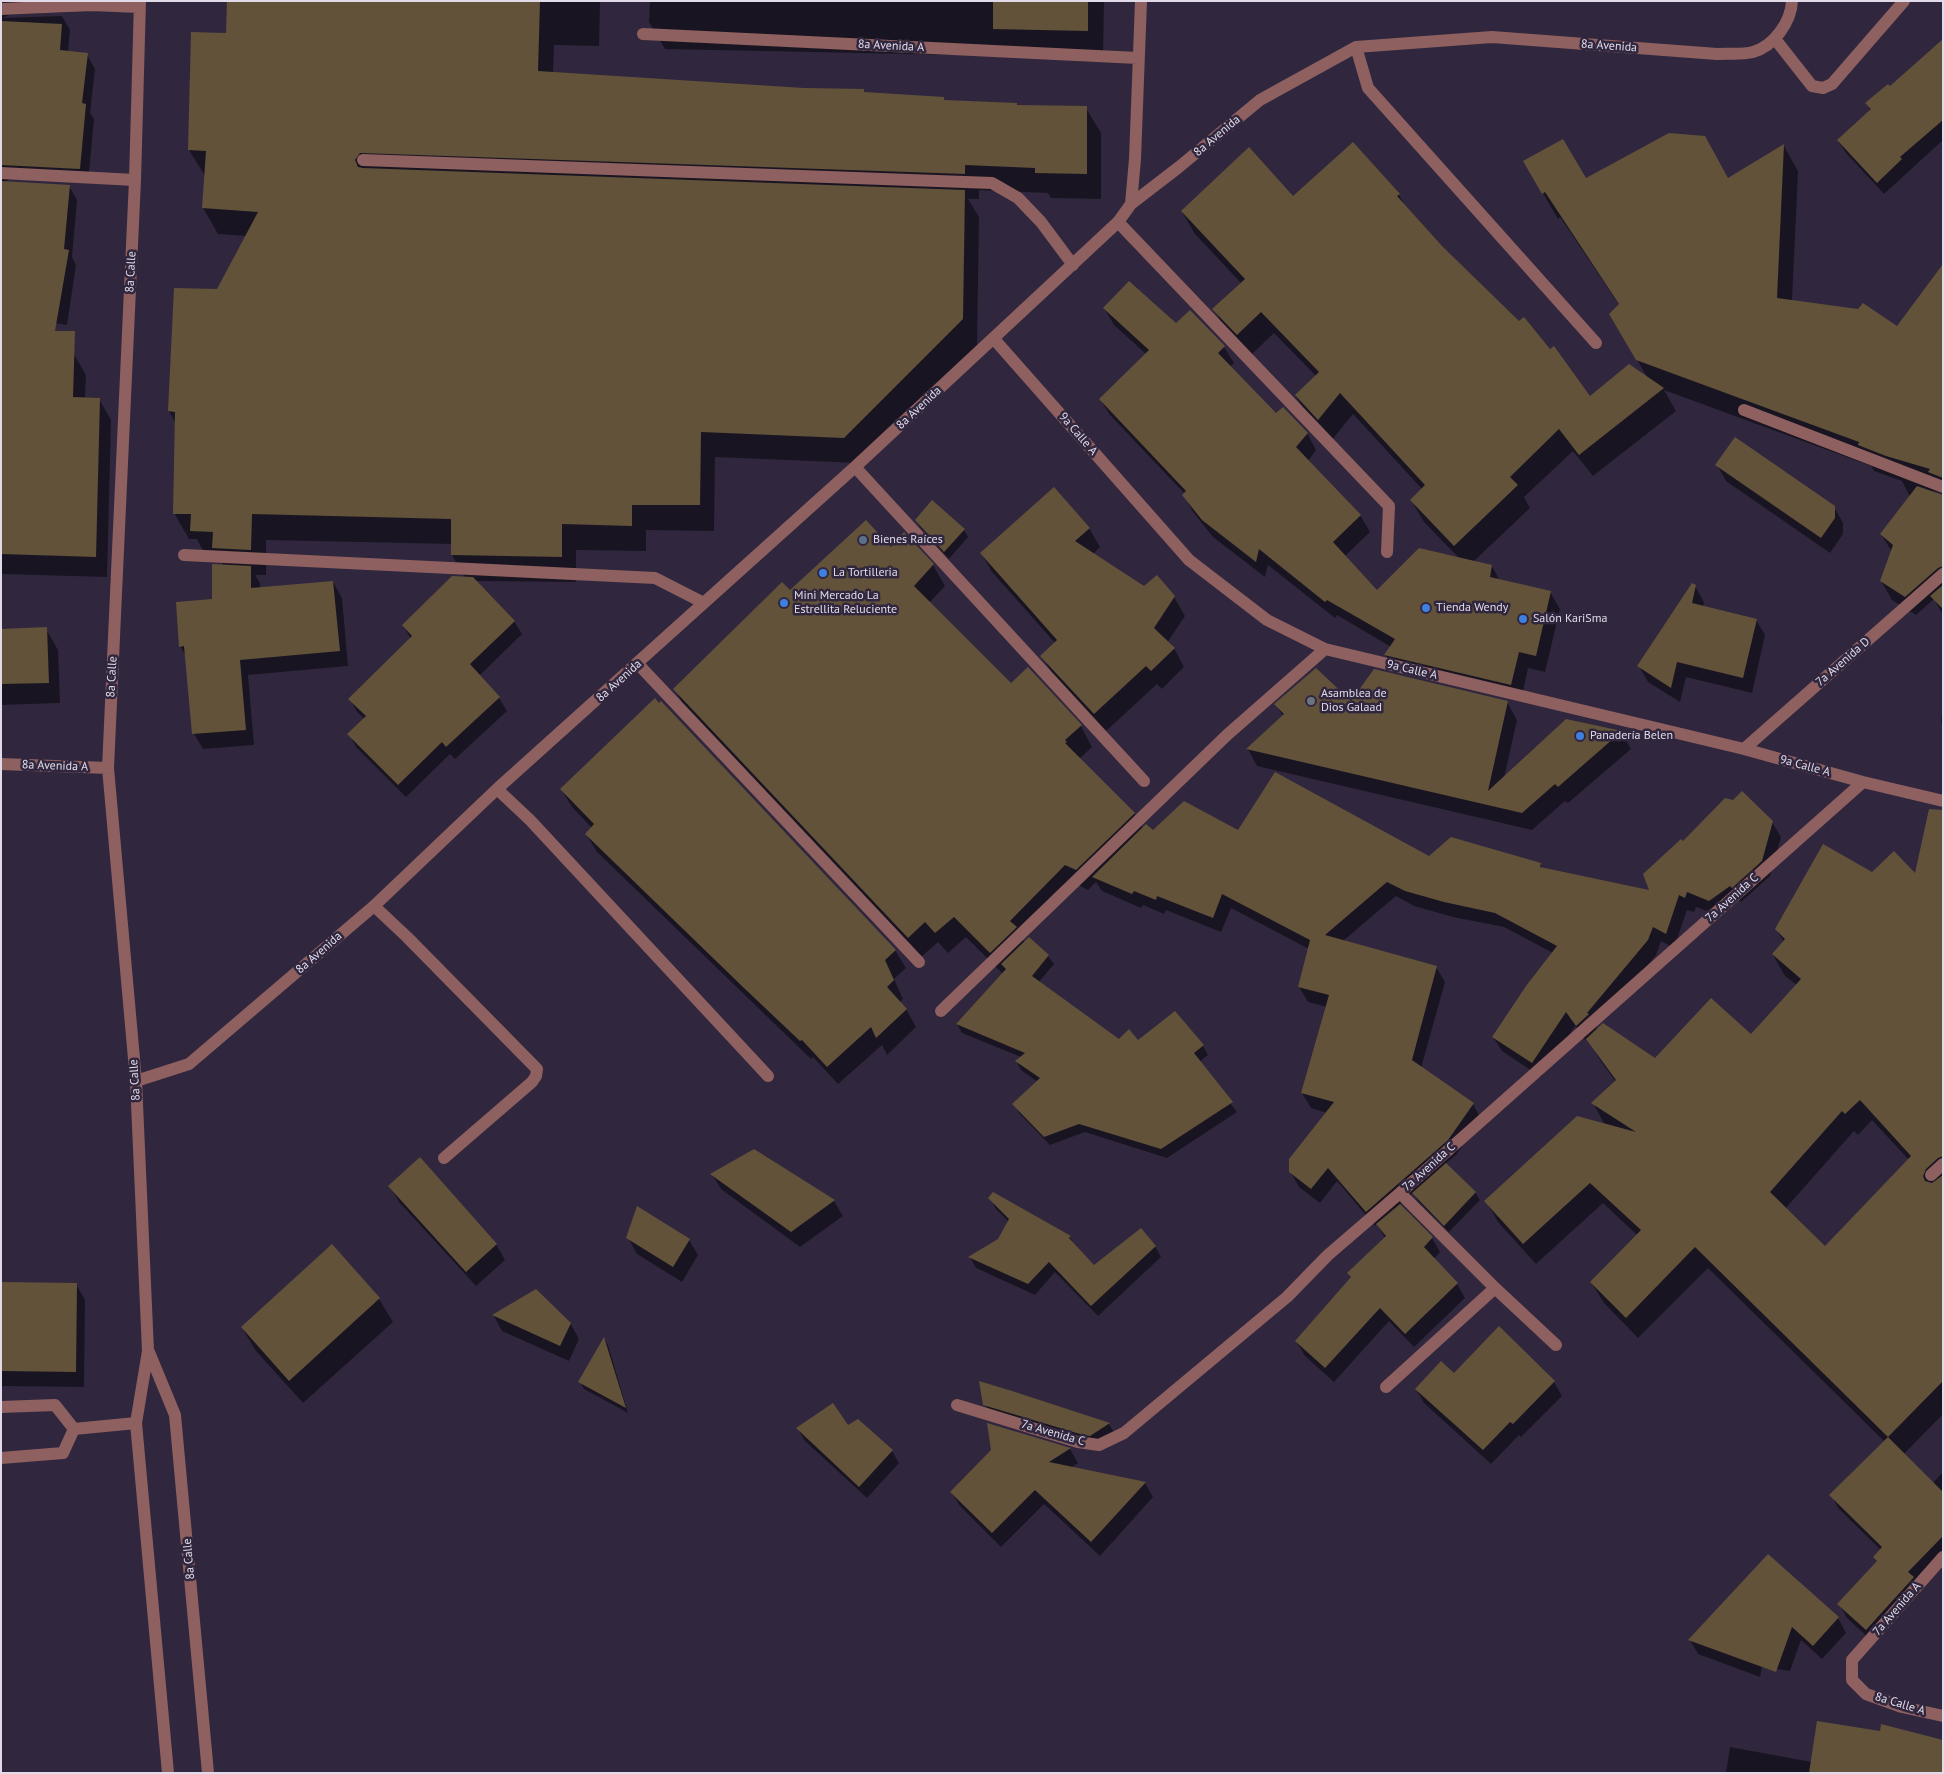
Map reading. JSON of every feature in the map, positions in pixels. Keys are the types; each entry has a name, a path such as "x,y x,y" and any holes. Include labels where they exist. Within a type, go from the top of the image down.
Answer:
{"street":[{"path":"1131,204 1135,159 1140,1"},
{"path":"1792,1 1792,11 1776,39 1812,86 1823,88 1832,84 1904,1"},
{"path":"1,10 140,4"},
{"name":"8a Calle","path":"140,4 135,180 108,768 136,1082 148,1351 136,1423 168,1773"},
{"name":"8a Avenida A","path":"643,34 1138,58"},
{"name":"8a Avenida","path":"136,1082 189,1064 374,906 497,789 638,664 994,339 1118,222 1131,204 1260,100 1356,47 1492,37 1717,54 1753,52 1776,39"},
{"path":"1356,47 1368,88 1596,343"},
{"path":"363,160 992,182 1018,198 1041,222 1073,265"},
{"path":"1,173 135,180"},
{"path":"1118,222 1389,506 1386,552"},
{"name":"9a Calle A","path":"994,339 1189,560 1268,620 1325,649 1744,749 1863,782 1943,800"},
{"path":"1744,410 1943,487"},
{"path":"854,467 1144,781"},
{"path":"184,555 654,578 704,603"},
{"name":"7a Avenida D","path":"1744,749 1943,574"},
{"path":"941,1011 1227,735 1325,649"},
{"path":"638,664 919,962"},
{"name":"8a Avenida A","path":"1,764 108,768"},
{"name":"7a Avenida C","path":"957,1405 1078,1442 1099,1445 1124,1433 1287,1296 1328,1255 1863,782"},
{"path":"497,789 530,820 768,1076"},
{"path":"374,906 537,1069 536,1076 532,1082 444,1158"},
{"path":"1931,1175 1943,1164"},
{"path":"1400,1193 1495,1288 1556,1345"},
{"path":"1386,1387 1495,1288"},
{"name":"8a Calle","path":"148,1351 175,1415 208,1773"},
{"path":"1,1407 55,1404 74,1429"},
{"path":"74,1429 136,1423"},
{"path":"1,1458 62,1453 74,1429"},
{"name":"7a Avenida A","path":"1852,1660 1943,1557"},
{"name":"8a Calle A","path":"1852,1660 1852,1680 1866,1694 1902,1707 1943,1716"}],"building":[{"path":"227,1 540,1 538,71 804,88 864,89 864,92 944,97 944,100 1017,103 1017,105 1087,106 1087,174 1035,173 1035,168 965,165 965,174 360,153 355,160 358,167 363,168 965,190 963,319 844,438 701,432 700,505 632,505 632,526 562,524 562,557 451,555 451,519 252,514 251,550 212,548 213,532 190,531 191,514 173,514 175,412 168,411 174,288 217,289 258,212 202,208 206,151 188,150 191,32 226,33"},
{"path":"993,1 1088,1 1088,31 993,29"},
{"path":"1,21 62,24 60,50 88,53 82,103 86,104 80,169 1,165"},
{"path":"1943,39 1943,120 1900,157 1902,159 1877,183 1837,140 1871,109 1865,103 1888,84 1890,86"},
{"path":"1669,133 1705,136 1728,178 1784,144 1777,298 1858,309 1863,303 1897,326 1943,264 1943,478 1928,472 1930,469 1886,456 1858,445 1859,442 1636,360 1609,314 1619,304 1545,192 1542,194 1523,161 1563,139 1586,178"},
{"path":"1353,142 1400,194 1397,196 1442,246 1519,321 1524,317 1550,349 1554,346 1590,396 1629,364 1664,388 1579,455 1559,429 1510,477 1518,485 1454,546 1410,500 1425,485 1340,393 1318,420 1295,395 1319,372 1261,312 1237,335 1212,309 1245,279 1181,211 1249,147 1293,196"},
{"path":"1,181 70,185 64,249 69,250 55,331 75,331 73,397 100,398 96,557 1,554"},
{"path":"1129,281 1176,323 1190,310 1225,346 1218,353 1276,413 1283,407 1308,433 1296,447 1361,515 1333,542 1377,590 1419,548 1492,565 1490,577 1551,591 1536,656 1519,652 1511,685 1384,655 1395,639 1327,600 1325,602 1259,549 1256,562 1202,520 1182,495 1186,491 1099,399 1149,350 1103,308"},
{"path":"1735,437 1835,506 1835,518 1821,538 1715,465"},
{"path":"1917,486 1943,495 1943,566 1938,568 1905,597 1880,581 1893,545 1880,534"},
{"path":"1054,487 1090,528 1075,541 1144,586 1157,575 1175,596 1154,628 1175,648 1151,671 1146,666 1094,714 1040,656 1057,640 980,553"},
{"path":"932,500 965,529 944,552 915,520"},
{"path":"866,520 891,547 904,532 934,564 914,586 1011,683 1028,667 1082,725 1065,740 1067,742 1065,743 1135,813 1076,870 1065,865 1010,921 1017,927 990,953 954,917 935,933 925,922 908,938 673,689 782,582 790,590"},
{"path":"212,564 251,566 251,588 333,581 340,651 240,660 246,730 192,734 184,646 179,647 176,602 212,599"},
{"path":"452,576 473,577 515,621 470,664 500,697 446,747 442,742 398,785 347,734 366,716 348,699 412,636 402,625"},
{"path":"1692,583 1696,585 1692,603 1757,619 1743,678 1677,662 1671,688 1637,666"},
{"path":"1943,585 1943,609 1930,596"},
{"path":"47,627 49,683 1,684 1,629"},
{"path":"1316,668 1351,701 1374,669 1508,701 1488,791 1566,719 1622,731 1558,787 1555,784 1522,813 1246,749 1284,714 1274,704"},
{"path":"655,698 659,703 661,701 896,950 885,960 894,980 887,987 907,1009 876,1038 871,1027 827,1067 802,1040 800,1041 744,988 585,834 594,824 560,789"},
{"path":"1275,772 1429,856 1451,837 1541,863 1540,867 1649,890 1643,874 1681,839 1683,841 1725,798 1733,800 1742,791 1773,821 1762,861 1732,888 1730,886 1709,901 1687,892 1685,898 1679,895 1666,934 1653,927 1648,940 1587,1013 1589,1014 1576,1026 1566,1012 1532,1063 1492,1037 1526,986 1557,946 1495,913 1405,891 1387,882 1325,935 1437,966 1412,1060 1474,1103 1448,1140 1366,1212 1328,1168 1311,1189 1289,1172 1289,1159 1334,1102 1301,1093 1329,995 1298,987 1310,940 1222,894 1213,918 1157,896 1156,900 1134,891 1132,894 1092,877 1146,824 1153,830 1184,801 1238,830"},
{"path":"1929,809 1943,810 1943,1156 1926,1169 1923,1176 1925,1181 1932,1183 1943,1175 1943,1381 1888,1437 1695,1247 1626,1318 1590,1282 1641,1230 1590,1183 1523,1244 1484,1201 1577,1116 1636,1132 1591,1103 1616,1080 1586,1039 1603,1023 1655,1058 1711,998 1751,1034 1801,979 1772,954 1785,939 1775,929 1823,844 1872,872 1894,851 1915,873","holes":["1860,1100 1911,1156 1825,1246 1770,1192 1842,1111 1845,1114"]},
{"path":"1029,937 1049,955 1032,976 1119,1039 1129,1029 1138,1040 1175,1011 1204,1045 1194,1053 1233,1102 1161,1149 1079,1124 1044,1137 1012,1104 1040,1078 1015,1061 1025,1053 956,1024 1006,969 1001,964"},
{"path":"754,1149 835,1200 791,1232 710,1174"},
{"path":"420,1157 497,1244 466,1272 388,1186"},
{"path":"1446,1163 1476,1192 1444,1226 1412,1193"},
{"path":"993,1192 1071,1236 1069,1238 1094,1265 1141,1228 1156,1246 1091,1306 1049,1262 1028,1284 968,1257 998,1239 1009,1219 988,1198"},
{"path":"1400,1204 1433,1237 1424,1247 1458,1283 1405,1334 1380,1308 1325,1368 1295,1341 1351,1277 1347,1273 1386,1236 1376,1224"},
{"path":"637,1206 690,1239 673,1267 626,1238"},
{"path":"332,1244 380,1298 289,1381 241,1327"},
{"path":"1,1282 77,1283 76,1372 1,1371"},
{"path":"536,1289 571,1323 560,1346 492,1315"},
{"path":"1499,1326 1555,1381 1513,1424 1510,1422 1483,1450 1415,1389 1441,1361 1454,1373"},
{"path":"604,1337 626,1408 578,1382"},
{"path":"979,1381 1110,1423 1090,1436 983,1405"},
{"path":"833,1403 848,1425 858,1419 893,1450 859,1487 796,1428"},
{"path":"987,1423 1071,1448 1049,1462 1146,1482 1091,1542 1035,1490 992,1533 950,1492 991,1450"},
{"path":"1888,1437 1943,1492 1943,1536 1908,1572 1914,1577 1866,1630 1837,1604 1877,1561 1873,1557 1882,1547 1829,1495"},
{"path":"1768,1554 1839,1617 1813,1646 1792,1627 1776,1672 1688,1640"},
{"path":"1817,1721 1880,1731 1881,1724 1943,1740 1943,1773 1809,1773"}],"place":[{"name":"Bienes Raíces","path":"863,540"},
{"name":"La Tortilleria","path":"823,573"},
{"name":"Mini Mercado La Estrellita Reluciente","path":"784,603"},
{"name":"Tienda Wendy","path":"1426,608"},
{"name":"Salón KariSma","path":"1523,619"},
{"name":"Asamblea de Dios Galaad","path":"1311,701"},
{"name":"Panadería Belen","path":"1580,736"}]}
